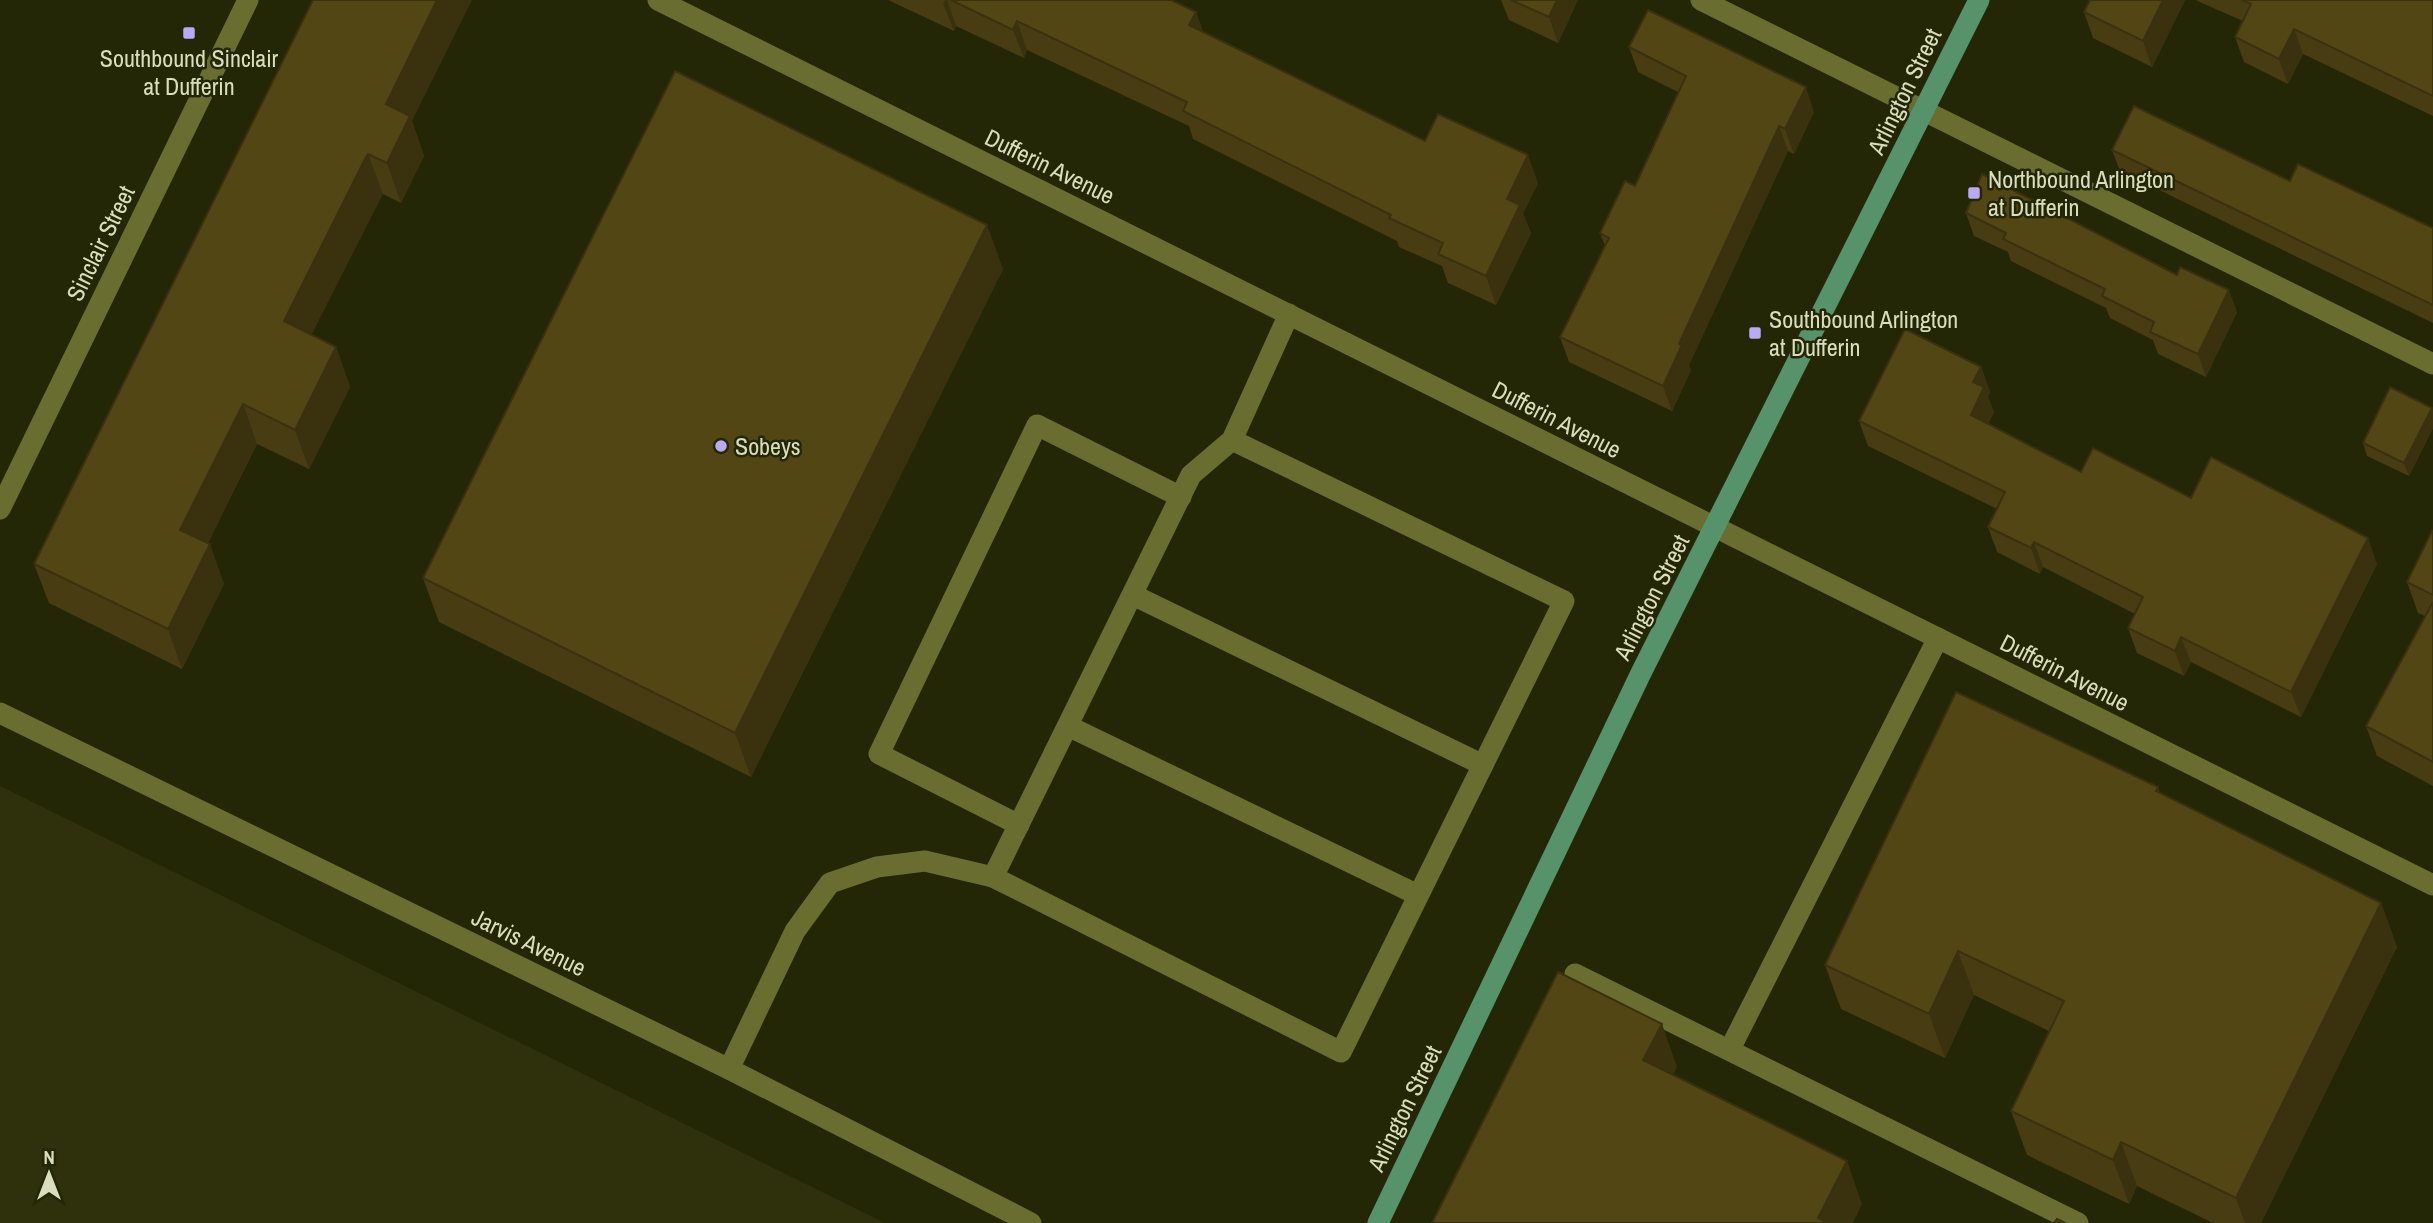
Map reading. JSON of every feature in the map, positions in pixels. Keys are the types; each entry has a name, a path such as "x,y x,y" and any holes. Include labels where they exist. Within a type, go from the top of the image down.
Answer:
{"main road":[{"name":"Arlington Street","path":"1378,1223 1641,673 1717,527 1979,0"}],"street":[{"name":"Sinclair Street","path":"0,509 248,0"},
{"name":"Dufferin Avenue","path":"658,0 2433,885"},
{"path":"1701,0 2433,364"},
{"path":"993,877 1191,475 1233,440 1289,314"},
{"path":"1019,825 879,754 1031,437 1037,425 1181,497"},
{"path":"729,1069 795,931 830,883 877,867 925,861 993,877 1341,1052 1564,601 1233,440"},
{"path":"1133,595 1483,765"},
{"path":"1730,1049 1938,638"},
{"name":"Jarvis Avenue","path":"0,713 729,1069 1031,1223"},
{"path":"1068,726 1418,895"},
{"path":"1575,974 2078,1223"}],"shaded area":[{"path":"0,786 885,1223 0,1223"}],"building":[{"path":"313,0 437,0 386,104 410,116 387,163 368,154 366,157 284,321 336,347 295,430 243,404 180,530 210,544 168,629 34,564"},
{"path":"951,0 1171,0 1196,12 1189,25 1425,141 1438,114 1528,155 1507,199 1520,205 1486,276 1438,254 1443,243 1389,218 1391,215 1183,111 1187,102 1017,21 1013,30"},
{"path":"1511,0 1557,0 1549,17"},
{"path":"2090,0 2163,0 2143,41 2084,12"},
{"path":"2242,0 2433,0 2433,96 2294,29 2279,59 2235,37 2251,4"},
{"path":"1648,10 1806,87 1785,129 1779,126 1679,344 1682,345 1663,386 1560,337 1609,238 1600,233 1625,181 1635,186 1686,76 1629,47"},
{"name":"Sobeys","path":"675,71 987,225 735,733 423,578"},
{"path":"2134,106 2290,181 2298,164 2433,228 2433,305 2112,150"},
{"path":"1982,174 2177,275 2180,267 2229,290 2198,354 2150,332 2154,322 2102,296 2105,289 2003,239 2006,233 1966,213"},
{"path":"1905,329 1981,367 1973,382 1984,387 1971,415 2081,472 2093,448 2191,498 2211,457 2368,538 2291,692 2181,637 2175,651 2128,628 2143,597 2034,542 2031,548 1988,527 2005,492 1859,421"},
{"path":"2390,387 2432,408 2404,463 2363,443"},
{"path":"2433,532 2433,595 2407,582"},
{"path":"2433,602 2433,762 2366,726"},
{"path":"1956,692 2158,787 2156,791 2381,903 2236,1198 2121,1142 2113,1160 2011,1111 2064,1001 1958,951 1929,1014 1825,965"},
{"path":"1558,972 1662,1024 1643,1060 1847,1161 1818,1218 1828,1223 1432,1223"}],"place":[{"name":"Southbound Sinclair at Dufferin","path":"189,33"},
{"name":"Northbound Arlington at Dufferin","path":"1974,193"},
{"name":"Southbound Arlington at Dufferin","path":"1755,333"},
{"name":"Sobeys","path":"721,446"}]}
